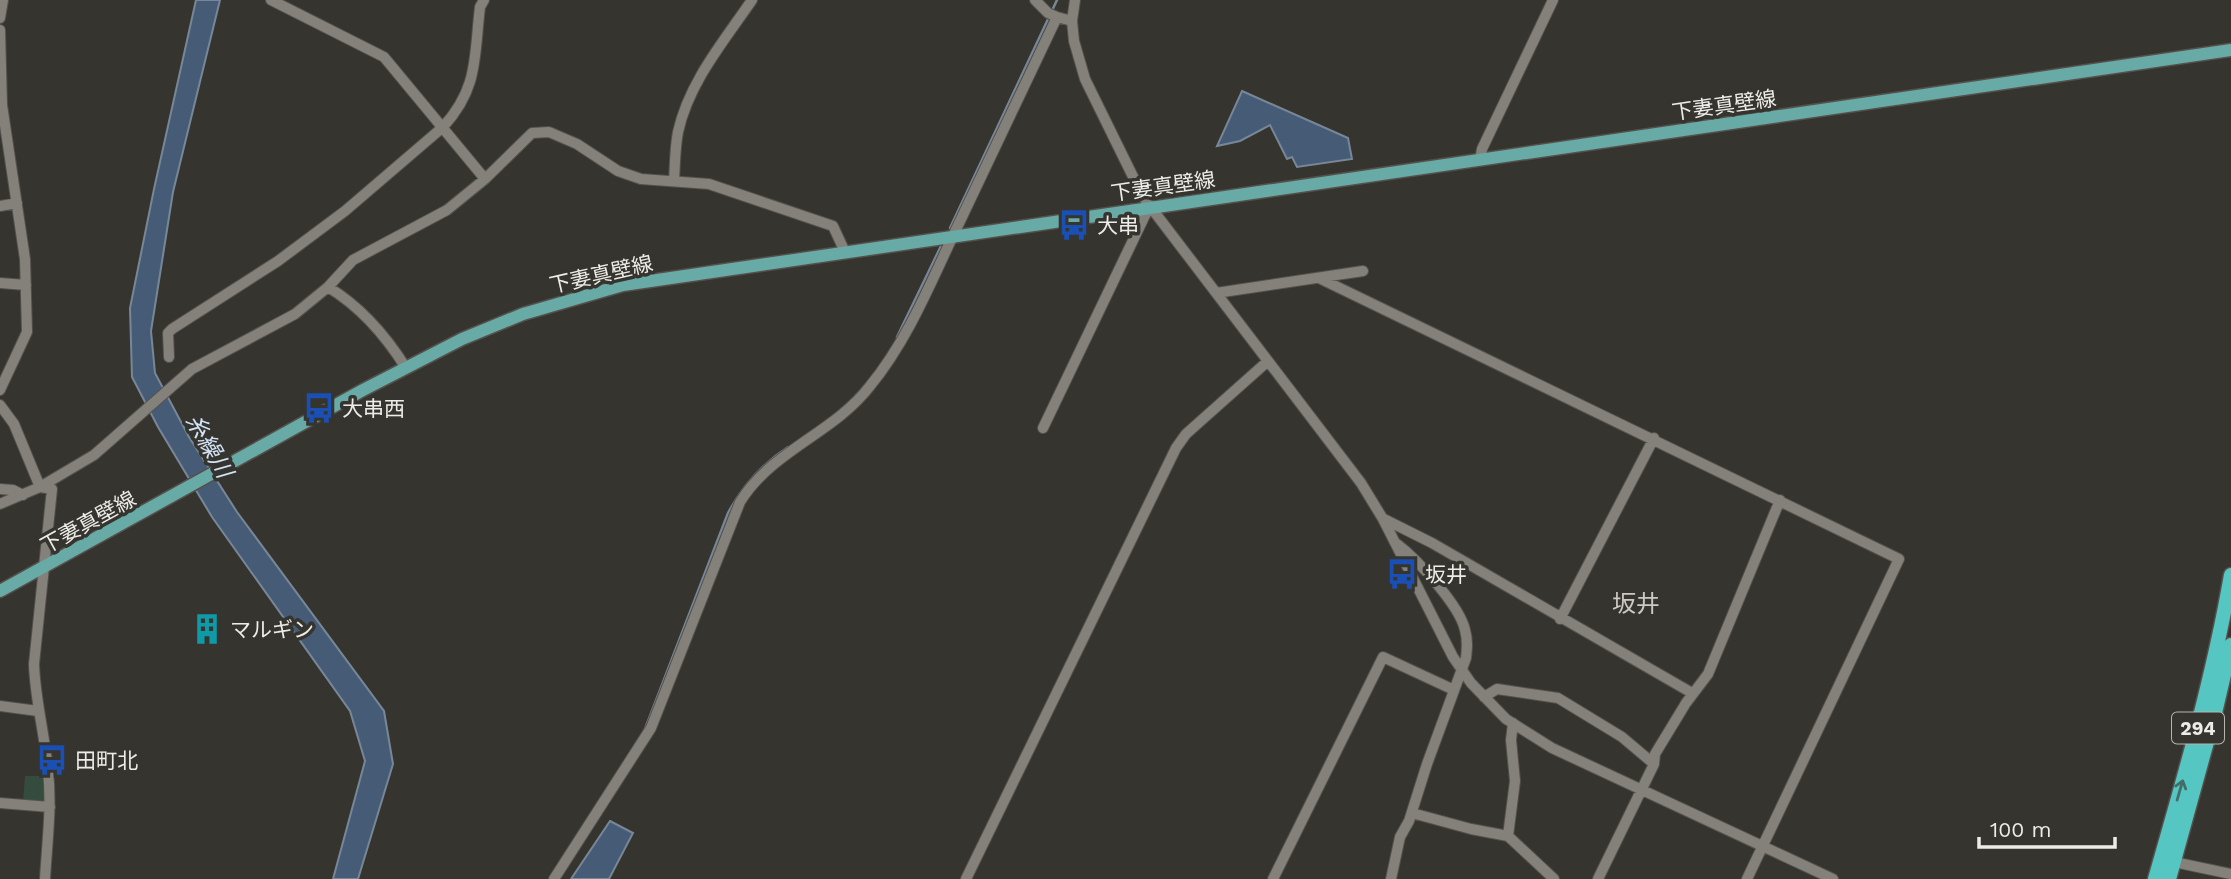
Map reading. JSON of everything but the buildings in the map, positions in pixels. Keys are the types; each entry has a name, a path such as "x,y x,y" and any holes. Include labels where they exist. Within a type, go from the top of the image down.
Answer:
{"highway":[{"name":"294","path":"2155,879 2203,710 2219,644 2231,575"},
{"name":"294","path":"2169,879 2231,645"}],"main road":[{"name":"下妻真壁線","path":"0,590 461,339 559,302 623,285 2231,51"}],"street":[{"path":"0,18 3,0"},
{"path":"271,0 384,57 485,179"},
{"path":"169,357 168,333 172,329 278,261 345,211 443,127 457,111 469,89 480,7 484,0"},
{"path":"674,180 678,134 685,107 702,72 752,0"},
{"path":"1035,0 1053,15 1072,21"},
{"path":"1074,0 1074,41 1085,79 1149,207 1348,463 1383,519 1444,641 1462,671 1484,697 1513,723 1552,748 1833,879"},
{"path":"1480,160 1482,149 1553,0"},
{"path":"554,879 651,728 740,502 770,467 840,417 870,387 901,342 953,236 1053,15"},
{"path":"0,30 1,105 25,259 27,332 0,390"},
{"path":"0,504 23,495 94,455 192,369 295,314 353,260 447,210 485,179 532,133 549,132 577,144 618,171 641,179 709,184 833,226 845,252"},
{"path":"0,206 17,203"},
{"path":"1043,428 1149,207"},
{"path":"1216,293 1363,271"},
{"path":"1319,278 1899,559 1747,879"},
{"path":"0,283 26,285"},
{"path":"328,286 362,312 391,344 406,368"},
{"path":"965,879 1181,440 1268,360"},
{"path":"0,405 14,424 40,486"},
{"path":"1560,619 1654,439"},
{"path":"40,486 51,489 34,664 38,711 47,752 50,807 45,879"},
{"path":"0,489 13,490 23,495"},
{"path":"1598,879 1643,790 1654,764 1655,754 1692,693 1708,674 1780,500"},
{"path":"1383,519 1432,543 1692,693"},
{"path":"1391,879 1400,837 1412,813 1462,671 1467,640 1461,620 1414,557 1395,542"},
{"path":"1273,879 1382,657 1454,690"},
{"path":"1484,697 1497,689 1558,698 1622,737 1654,764"},
{"path":"0,706 38,711"},
{"path":"1508,836 1515,782 1511,740 1513,723"},
{"path":"0,803 50,807"},
{"path":"1412,813 1508,836 1554,879"},
{"path":"2174,863 2231,874"}],"green space":[{"path":"25,776 46,776 46,798 41,803 23,802"}],"water":[{"path":"196,0 220,0 173,192 151,331 155,373 189,437 237,512 384,711 393,764 358,879 333,879 365,761 350,711 212,517 158,427 132,377 130,308"},
{"path":"1242,91 1348,138 1352,159 1297,167 1292,157 1287,159 1270,125 1240,141 1217,146"},
{"path":"610,821 633,833 609,879 571,879"}],"waterway":[{"path":"950,228 1057,0"},
{"path":"897,337 941,246"},
{"path":"645,729 728,513 754,476 788,447"}],"place":[{"name":"大串","path":"1074,225"},
{"name":"大串西","path":"319,408"},
{"name":"坂井","path":"1402,574"},
{"name":"マルギン","path":"207,629"},
{"name":"田町北","path":"52,760"}],"district":[{"name":"坂井","path":"1636,604"}],"water label":[{"name":"糸繰川","path":"209,446"}]}
